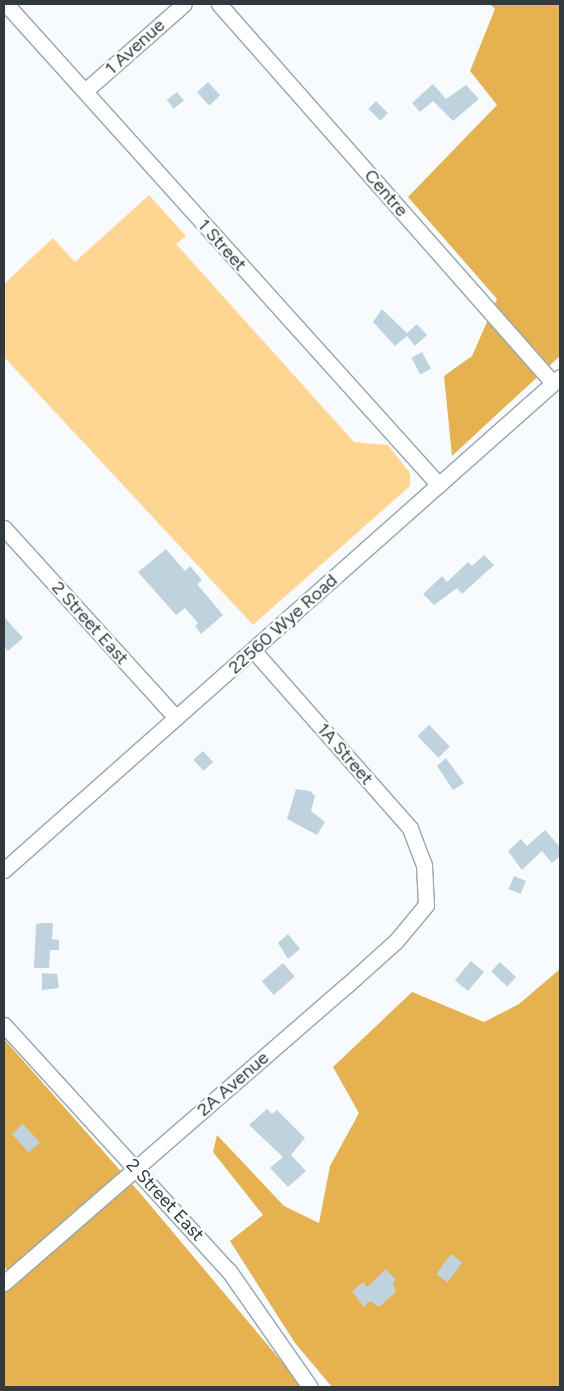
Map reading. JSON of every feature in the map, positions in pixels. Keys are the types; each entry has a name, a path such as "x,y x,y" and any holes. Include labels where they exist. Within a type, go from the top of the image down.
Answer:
{"street":[{"name":"1 Street","path":"6,4 86,90 439,485"},
{"name":"1 Avenue","path":"86,90 184,4"},
{"name":"Centre","path":"219,4 557,380"},
{"name":"22560 Wye Road","path":"4,870 254,651 557,380"},
{"name":"2 Street East","path":"4,528 176,718"},
{"name":"1A Street","path":"254,651 410,828 424,865"},
{"name":"2A Avenue","path":"4,1284 396,941 426,905 424,865"},
{"name":"2 Street East","path":"4,1025 229,1271 310,1387"}],"shaded area":[{"path":"490,4 560,4 560,356 452,456 444,376 472,356 497,299 408,197 497,105 470,71 495,9"},
{"path":"149,195 186,236 176,244 354,442 388,445 410,473 410,486 253,625 4,357 4,284 53,238 75,262"},
{"path":"560,969 560,1387 332,1387 295,1343 230,1241 263,1215 213,1152 217,1135 284,1206 319,1223 330,1166 359,1113 333,1067 412,992 484,1022 519,1004"},
{"path":"4,1039 140,1193 303,1387 4,1387 4,1289 13,1279 4,1266"}],"building":[{"path":"208,82 220,95 209,105 197,92"},
{"path":"433,84 446,99 466,85 479,99 453,121 433,101 420,112 412,103"},
{"path":"177,92 184,101 174,109 167,100"},
{"path":"376,101 388,113 380,121 368,109"},
{"path":"382,309 407,333 417,324 427,335 415,346 407,336 395,346 373,322"},
{"path":"422,352 431,369 420,374 411,358"},
{"path":"166,549 185,571 190,566 202,580 197,584 223,615 201,634 195,626 198,623 185,608 176,615 138,572"},
{"path":"484,555 494,565 462,594 457,588 434,605 423,594 442,576 447,582 468,562 472,566"},
{"path":"4,617 23,638 8,651 4,647"},
{"path":"429,725 450,747 438,758 417,736"},
{"path":"203,751 213,762 203,771 193,760"},
{"path":"446,758 464,783 453,790 437,766"},
{"path":"296,789 310,791 315,796 311,811 325,822 317,835 287,819"},
{"path":"545,830 560,847 560,856 552,863 542,851 522,870 508,851 521,839 527,846"},
{"path":"514,876 526,881 520,894 509,889"},
{"path":"53,923 52,939 59,940 59,950 50,950 49,968 34,968 36,924"},
{"path":"288,934 300,949 288,959 278,943"},
{"path":"471,961 484,972 468,991 455,980"},
{"path":"500,962 516,977 507,987 491,972"},
{"path":"283,963 295,977 274,995 262,981"},
{"path":"42,973 57,974 59,988 42,990"},
{"path":"267,1109 272,1114 277,1110 305,1138 291,1155 306,1171 288,1187 270,1168 283,1157 249,1125"},
{"path":"23,1124 40,1143 29,1153 12,1134"},
{"path":"451,1254 462,1262 448,1282 436,1274"},
{"path":"386,1269 396,1280 393,1283 396,1292 379,1307 370,1301 364,1307 352,1291 363,1282 367,1287"}]}
